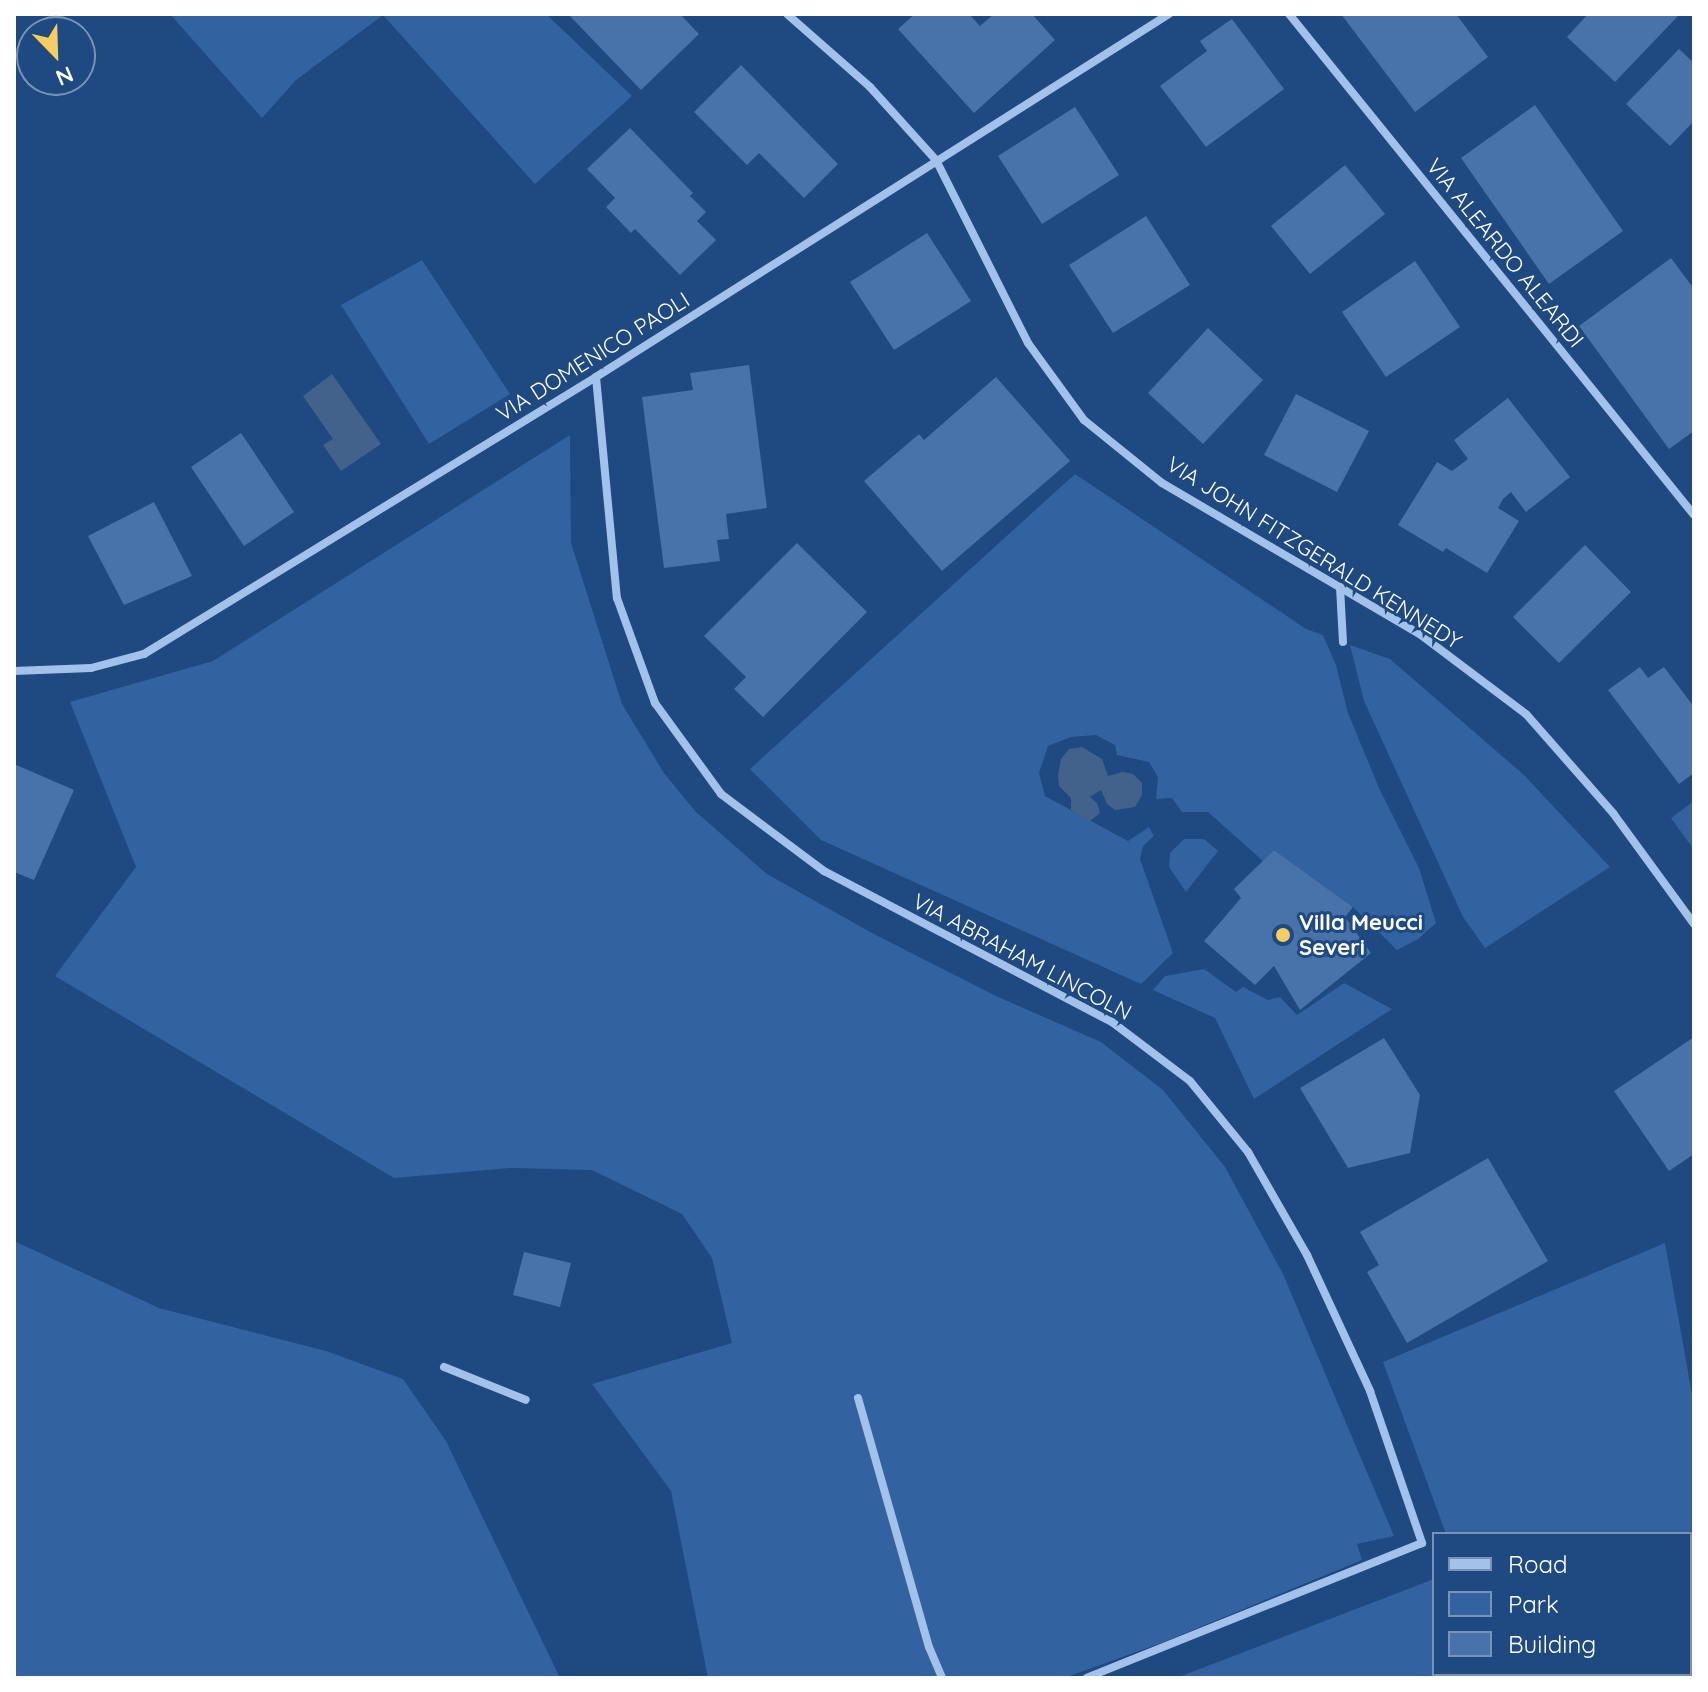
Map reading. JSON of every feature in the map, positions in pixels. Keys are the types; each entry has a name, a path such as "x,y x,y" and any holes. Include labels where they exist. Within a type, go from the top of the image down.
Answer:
{"street":[{"name":"VIA JOHN FITZGERALD KENNEDY","path":"787,14 870,87 936,160 1028,343 1084,420 1162,483 1421,635 1526,714 1613,813 1694,924"},
{"name":"VIA DOMENICO PAOLI","path":"14,671 91,668 144,654 596,377 1169,14"},
{"name":"VIA ALEARDO ALEARDI","path":"1289,14 1694,515"},
{"name":"VIA ABRAHAM LINCOLN","path":"596,377 617,598 655,703 721,794 824,871 1112,1022 1190,1081 1248,1152 1307,1255 1370,1391 1422,1543 1087,1678"},
{"path":"1340,587 1343,642"},
{"path":"444,1367 526,1400"},
{"path":"858,1398 929,1647 942,1678"}],"green space":[{"path":"170,14 546,14 632,96 535,184 383,15 296,80 262,118"},
{"path":"422,260 510,394 429,444 341,305"},
{"path":"570,435 571,543 622,704 664,773 695,811 767,874 872,933 996,996 1101,1042 1163,1090 1225,1167 1283,1274 1394,1536 1357,1544 1362,1560 1164,1642 1064,1678 708,1678 671,1491 592,1384 732,1343 712,1258 682,1214 592,1170 511,1168 394,1178 55,976 136,867 70,702 213,661"},
{"path":"1075,474 1306,629 1323,635 1336,665 1348,713 1379,788 1419,868 1436,923 1418,939 1397,950 1353,907 1274,850 1263,861 1208,812 1182,812 1172,798 1156,799 1158,777 1149,762 1117,755 1115,745 1096,735 1071,737 1048,746 1039,773 1045,796 1128,841 1149,827 1154,836 1143,846 1140,859 1173,953 1141,984 821,840 750,769"},
{"path":"1350,645 1390,659 1524,775 1610,867 1485,948 1463,917 1364,701"},
{"path":"1694,801 1694,850 1671,818"},
{"path":"1184,839 1204,839 1218,851 1186,892 1169,867 1170,853"},
{"path":"1204,969 1236,992 1243,987 1268,1000 1280,997 1297,1015 1344,983 1392,1009 1254,1099 1215,1018 1153,990 1165,976"},
{"path":"14,1241 159,1308 326,1351 403,1379 446,1441 560,1678 14,1678"},
{"path":"1665,1243 1694,1405 1694,1678 1176,1678 1432,1580 1432,1676 1692,1676 1692,1532 1445,1532 1383,1362"}],"shaded area":[{"path":"332,374 381,444 341,471 323,445 333,439 303,396"},
{"path":"1082,747 1102,759 1108,776 1123,772 1133,774 1142,783 1142,795 1135,807 1115,810 1107,804 1101,790 1090,797 1097,803 1100,813 1090,821 1071,810 1071,798 1059,786 1058,775 1061,759 1069,749"}],"building":[{"path":"568,14 680,14 699,34 641,90"},
{"path":"915,14 969,14 980,26 994,14 1032,14 1055,40 974,113 898,29"},
{"path":"1341,14 1456,14 1488,57 1415,112"},
{"path":"1588,14 1678,16 1615,82 1567,37"},
{"path":"1232,19 1284,89 1206,147 1160,86 1207,51 1200,41"},
{"path":"1679,49 1694,63 1694,121 1670,146 1626,104"},
{"path":"741,65 838,164 804,198 759,153 747,165 694,112"},
{"path":"1535,105 1623,231 1549,284 1461,158"},
{"path":"1075,107 1119,175 1042,224 998,156"},
{"path":"630,128 693,193 690,196 706,212 697,221 716,240 680,275 635,229 631,233 606,207 615,198 587,169"},
{"path":"1345,165 1385,214 1310,274 1271,226"},
{"path":"1146,216 1190,285 1113,333 1069,265"},
{"path":"927,233 971,301 894,350 850,282"},
{"path":"1671,258 1694,289 1694,431 1669,449 1579,326"},
{"path":"1415,261 1460,327 1386,377 1342,312"},
{"path":"1208,328 1263,380 1203,444 1148,393"},
{"path":"749,365 767,508 726,514 729,539 717,540 720,561 664,568 642,397 693,390 690,373"},
{"path":"996,377 1070,461 942,571 864,481 919,434 924,440"},
{"path":"1296,394 1369,431 1337,492 1264,455"},
{"path":"1508,398 1570,477 1526,512 1511,492 1503,499 1498,508 1519,521 1487,573 1446,548 1443,552 1398,525 1437,462 1452,471 1468,459 1454,440"},
{"path":"241,433 294,512 244,546 191,467"},
{"path":"154,502 192,576 124,605 88,536"},
{"path":"797,543 867,612 763,717 734,689 746,677 704,636"},
{"path":"1585,545 1631,592 1559,663 1513,617"},
{"path":"1640,667 1648,678 1664,667 1694,707 1694,773 1679,784 1608,690"},
{"path":"14,764 74,790 34,880 14,872"},
{"name":"Villa Meucci Severi","path":"1274,850 1353,907 1345,917 1371,953 1300,1010 1274,966 1255,985 1204,941 1241,898 1234,889"},
{"path":"1694,1037 1694,1154 1669,1171 1614,1091"},
{"path":"1384,1038 1420,1095 1410,1153 1348,1168 1300,1088"},
{"path":"1488,1158 1548,1261 1407,1343 1367,1272 1379,1265 1360,1232"},
{"path":"524,1252 571,1263 560,1307 513,1295"}],"place":[{"name":"Villa Meucci Severi","path":"1283,935"}]}
